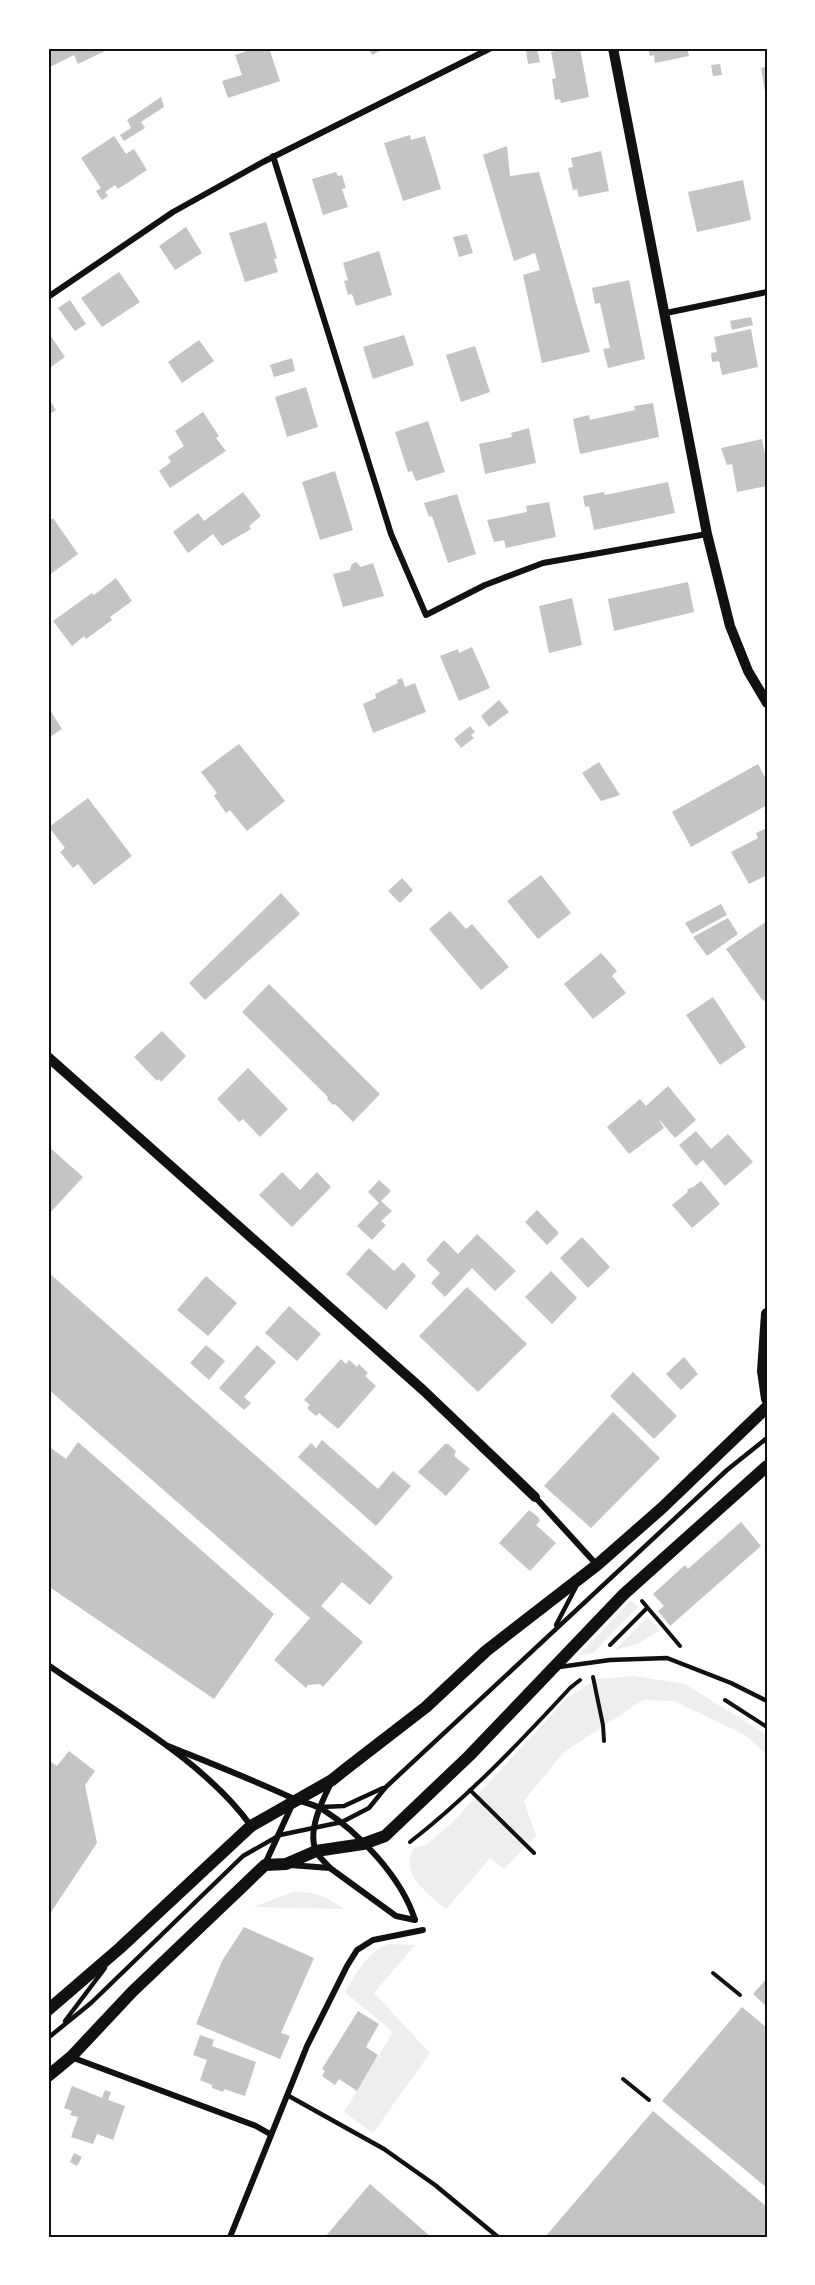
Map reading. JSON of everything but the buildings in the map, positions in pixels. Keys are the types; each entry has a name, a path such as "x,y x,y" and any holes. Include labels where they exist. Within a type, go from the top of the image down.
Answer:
{"main road":[{"path":"767,1314 763,1371 767,1399"},
{"path":"48,2010 120,1948 252,1826 332,1779 426,1707 486,1651 597,1565 662,1508 767,1407"},
{"path":"48,2076 71,2057 132,1992 265,1865 286,1864 316,1851 363,1844 385,1836 469,1756 624,1594 767,1466"}],"street":[{"path":"48,297 173,212 273,156 490,48"},
{"path":"613,48 707,534 730,626 748,671 767,703"},
{"path":"273,156 391,534 426,615 485,585 543,563 707,534"},
{"path":"666,313 767,292"},
{"path":"48,1057 415,1383 534,1497 597,1565"},
{"path":"48,1665 168,1746 230,1799 252,1826"},
{"path":"168,1746 259,1781 319,1808 342,1822 382,1863 409,1902 415,1920 396,1916 330,1868 316,1851 314,1827 319,1808 332,1779"},
{"path":"265,1865 295,1799"},
{"path":"286,1864 330,1868"},
{"path":"230,2237 270,2134 308,2046 357,1950 373,1940 423,1930"},
{"path":"71,2057 270,2134"}],"lane":[{"path":"48,2038 91,2003 233,1863 280,1835 342,1822 369,1808 386,1787 554,1630 727,1470 767,1438"},
{"path":"554,1630 579,1579"},
{"path":"554,1667 610,1660 667,1658 731,1683 767,1701"},
{"path":"319,1808 344,1806 386,1787"},
{"path":"62,2025 120,1948"},
{"path":"287,2095 384,2149 435,2185 498,2237"}],"path":[{"path":"639,1598 681,1646"},
{"path":"609,1646 647,1607"},
{"path":"413,1840 470,1790 570,1688 582,1679 602,1675"},
{"path":"592,1676 602,1716 604,1741"},
{"path":"722,1698 767,1727"},
{"path":"470,1790 534,1853"},
{"path":"713,1973 740,1995"},
{"path":"623,2079 650,2100"}],"shaded area":[{"path":"631,1600 638,1607 593,1653 579,1655"},
{"path":"647,1617 660,1630 638,1644 615,1650"},
{"path":"633,1676 685,1684 767,1735 767,1755 745,1735 674,1701 643,1700 563,1753 524,1801 536,1836 504,1869 490,1858 446,1909 424,1890 413,1875 410,1866 410,1857 414,1848 426,1845 452,1823 567,1698 597,1679"},
{"path":"293,1892 320,1896 344,1909 253,1907"},
{"path":"388,1944 415,1945 374,1993 430,2053 373,2133 344,2112 393,2032 345,1992 368,1958"}]}
